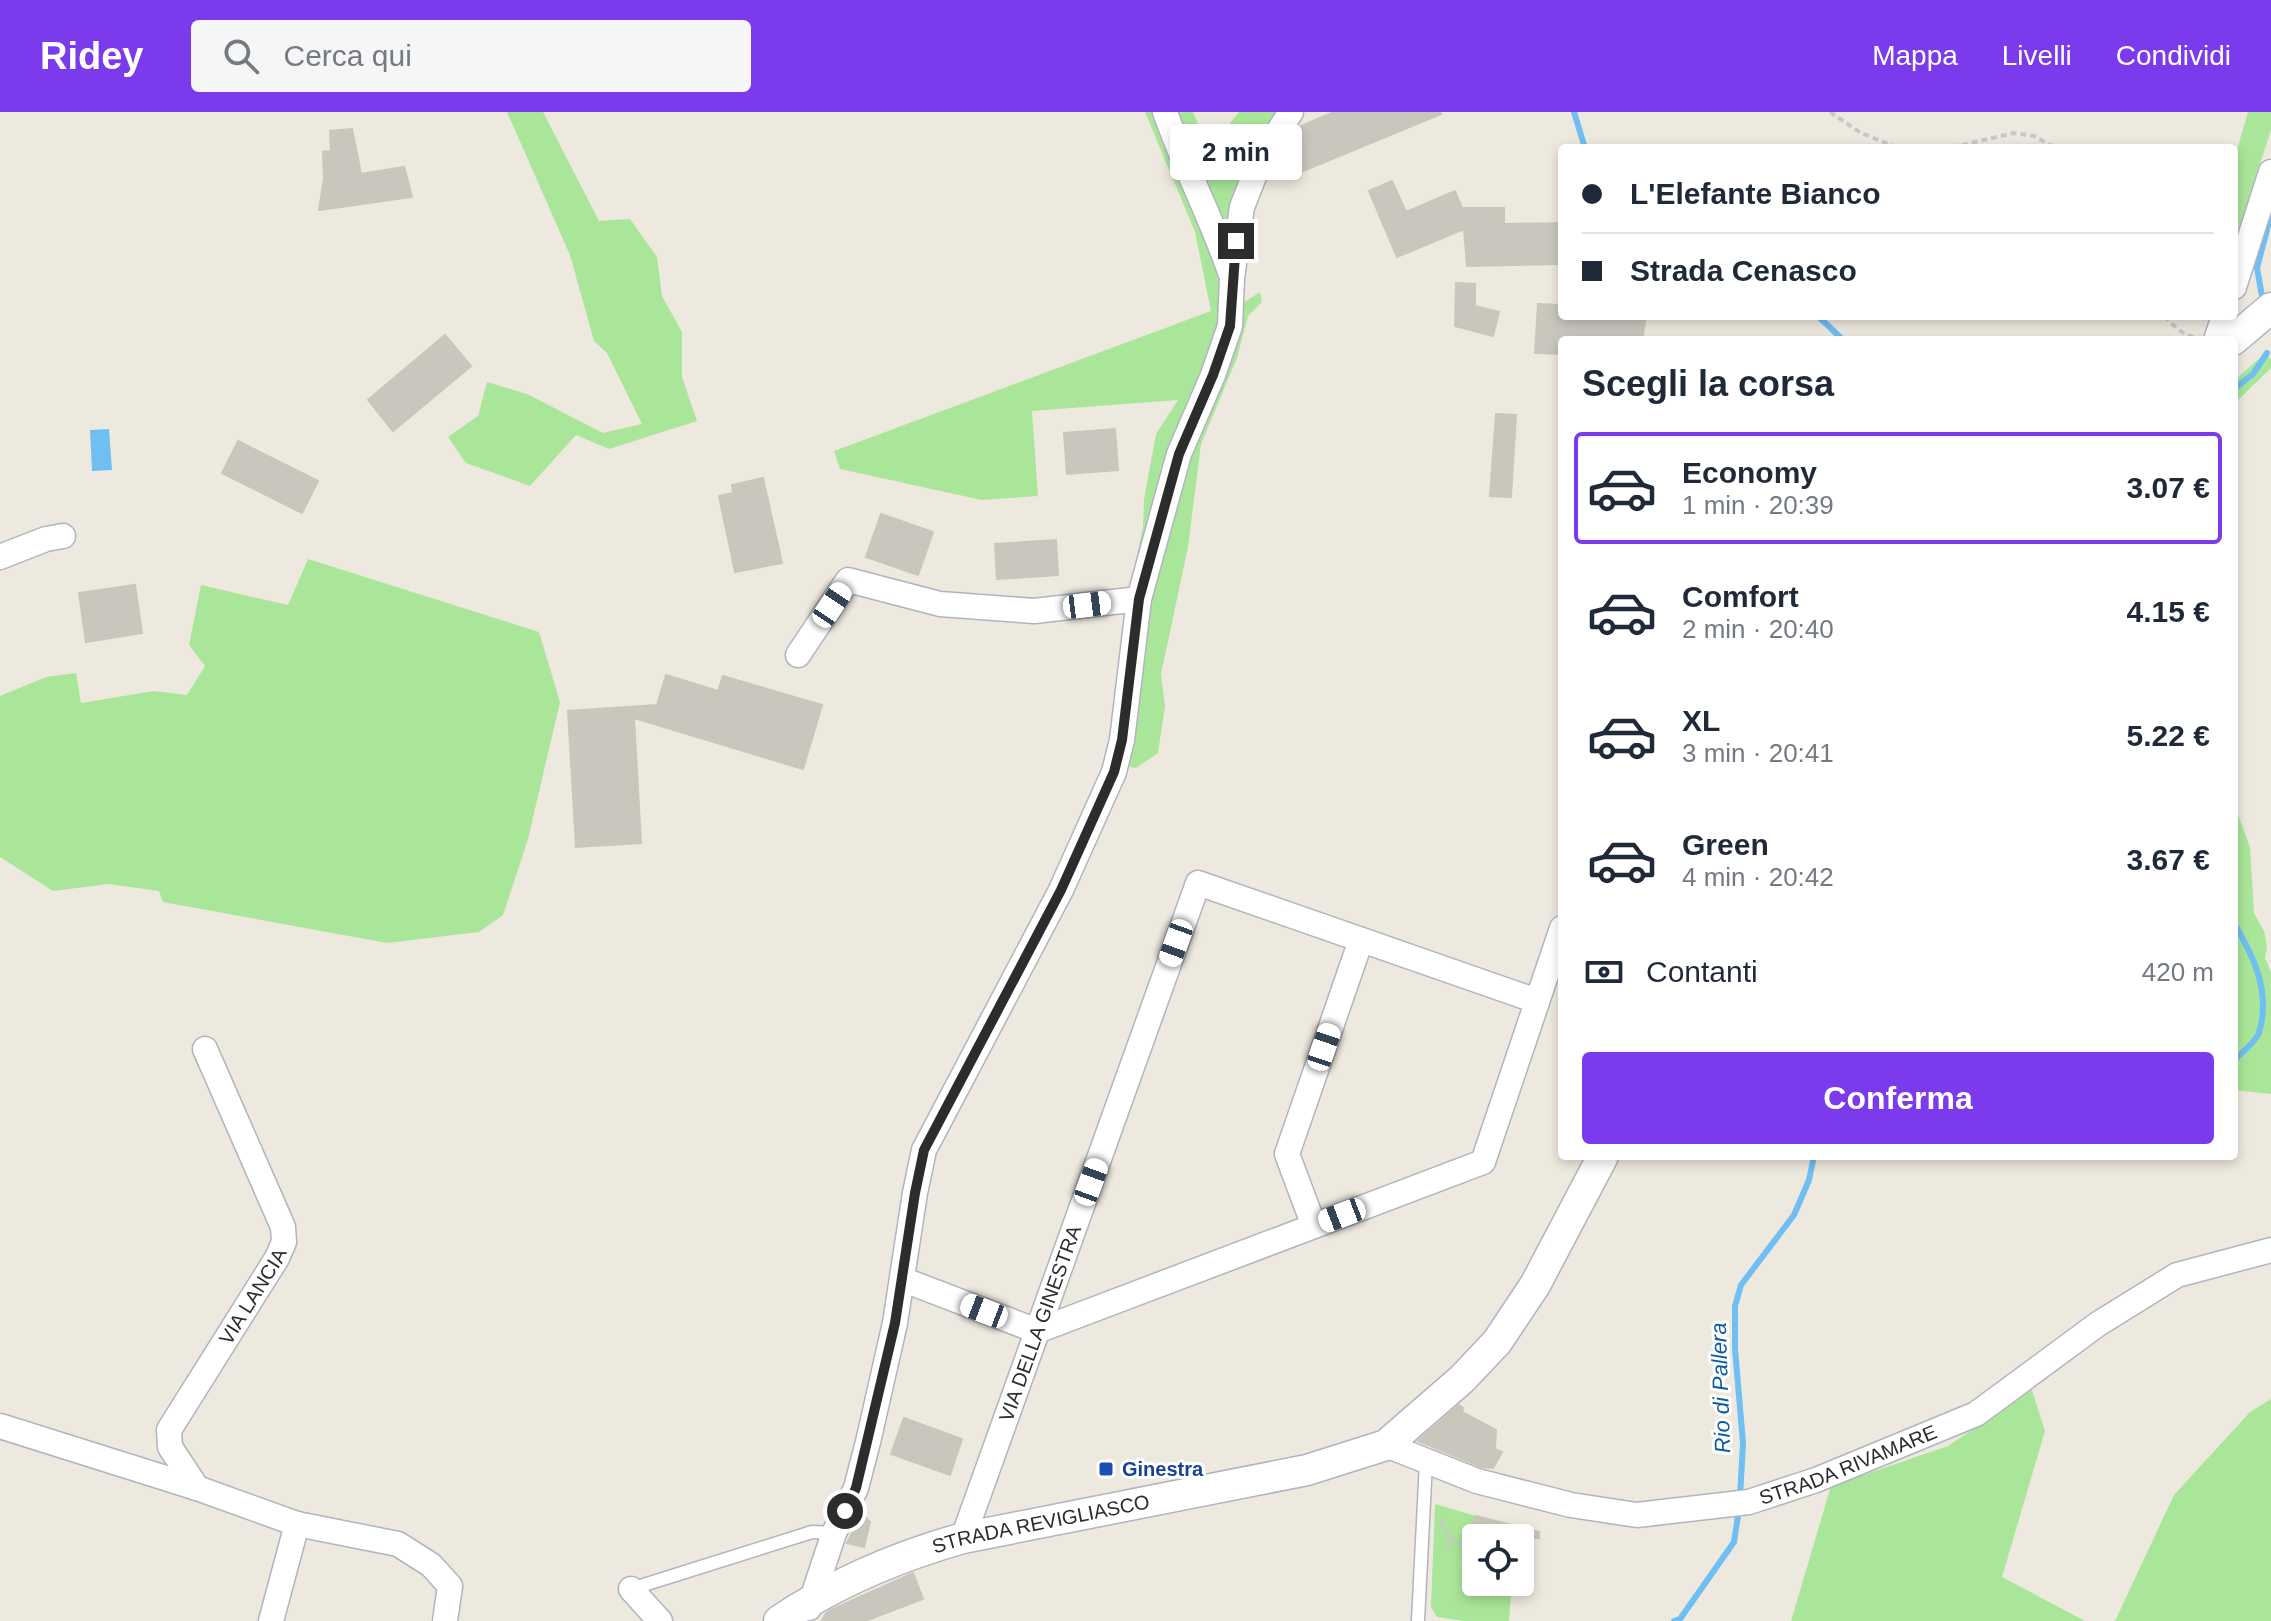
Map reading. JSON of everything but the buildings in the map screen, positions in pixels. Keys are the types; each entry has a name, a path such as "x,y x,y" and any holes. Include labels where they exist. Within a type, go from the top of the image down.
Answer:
{"street":[{"path":"1165,112 1213,221 1232,278"},
{"path":"808,1609 834,1533 860,1473 904,1280 924,1150 1061,890 1114,772 1122,740 1139,599 1179,454 1230,326 1232,278 1242,207 1262,156 1291,112"},
{"path":"2238,275 2271,172"},
{"path":"2223,336 2271,308"},
{"path":"0,557 46,539 63,536"},
{"path":"798,655 848,580 940,604 1034,611 1139,599"},
{"name":"VIA DELLA GINESTRA","path":"963,1538 1198,883 1361,940"},
{"path":"1314,1226 1287,1154 1361,940 1537,1001"},
{"path":"904,1280 1037,1331 1483,1162 1558,940"},
{"name":"VIA LANCIA","path":"197,1488 170,1447 169,1430 284,1242 283,1227 266,1185 205,1049"},
{"name":"STRADA REVIGLIASCO","path":"779,1621 808,1609 843,1581 915,1551 963,1538 1307,1470 1386,1445 1462,1379 1497,1342 1535,1285 1601,1160"},
{"name":"STRADA RIVAMARE","path":"1386,1445 1477,1481 1571,1505 1637,1515 1749,1502 1816,1480 1976,1414 2098,1324 2177,1275 2271,1250"},
{"path":"0,1426 197,1488 297,1524 398,1544 420,1558 450,1586 445,1621"},
{"path":"271,1621 297,1524"},
{"path":"631,1589 660,1621"}],"lane":[{"path":"1418,1621 1426,1462"},
{"path":"631,1589 812,1532 834,1533"}],"path":[{"path":"1830,112 1861,133 1889,144"},
{"path":"1966,144 2014,133 2034,136 2048,144"},
{"path":"2168,320 2189,336"},
{"path":"1432,1513 1449,1534 1449,1550"},
{"path":"1449,1540 1462,1544"}],"green space":[{"path":"507,112 543,112 599,221 630,219 657,257 662,296 682,332 682,377 697,421 609,449 576,435 530,486 466,463 448,437 478,416 487,382 527,394 603,433 642,424 607,353 594,341 570,255"},
{"path":"1145,112 1159,112 1191,189 1209,240 1223,322 1130,587 1143,527 1144,499 1156,434 1178,400 1032,411 1038,496 982,500 840,469 834,451 1211,311 1195,232"},
{"path":"1176,112 1193,112 1213,160 1224,157 1230,123 1239,112 1281,112 1229,238"},
{"path":"2248,112 2271,112 2271,130 2238,231 2238,146"},
{"path":"1260,292 1262,302 1248,316 1237,358 1201,444 1188,547 1161,674 1165,706 1158,753 1136,768 1124,766 1148,599 1184,454 1243,303"},
{"path":"2265,353 2271,359 2271,368 2238,400 2238,377"},
{"path":"308,559 539,632 560,702 528,839 503,915 479,932 387,943 163,902 159,891 108,884 53,891 0,857 0,696 46,677 76,673 81,703 154,691 187,695 205,666 189,645 201,585 288,605"},
{"path":"2238,815 2250,847 2254,913 2264,931 2267,947 2265,958 2271,972 2271,1094 2238,1090"},
{"path":"2032,1390 2045,1431 2002,1577 2085,1621 1791,1621 1831,1486 1948,1446"},
{"path":"2271,1399 2271,1621 2115,1621 2174,1495 2250,1412"},
{"path":"1435,1504 1476,1516 1474,1524 1462,1524 1462,1596 1511,1596 1509,1621 1464,1621 1437,1617 1431,1607"}],"water":[{"path":"109,429 112,470 92,471 90,430"}],"waterway":[{"path":"1574,112 1584,144"},
{"name":"Rio di Pallera","path":"2262,296 2257,268 2271,214"},
{"path":"1822,320 1839,336"},
{"name":"Rio di Pallera","path":"2238,386 2253,374 2267,353"},
{"name":"Rio di Pallera","path":"2238,930 2254,962 2263,1003 2259,1033 2238,1056"},
{"name":"Rio di Pallera","path":"1740,1497 1743,1443 1735,1349 1735,1306 1741,1285 1794,1215 1809,1180 1813,1160"},
{"name":"Rio di Pallera","path":"1674,1621 1680,1619 1734,1542 1739,1509"}],"place":[{"name":"Ginestra","path":"1106,1469"}],"route":[{"path":"845,1511 856,1488 895,1323 924,1150 1061,890 1114,772 1122,740 1139,599 1179,454 1230,326 1236,241"}]}
